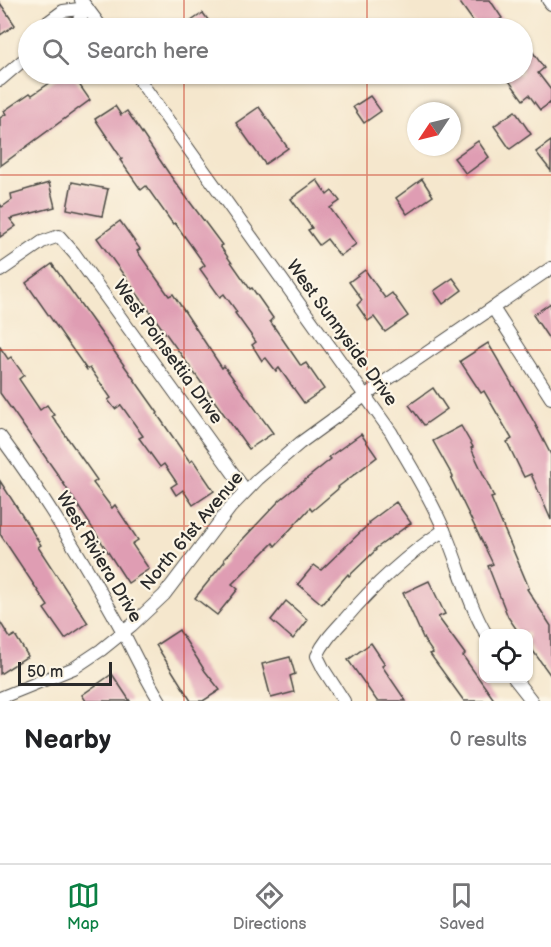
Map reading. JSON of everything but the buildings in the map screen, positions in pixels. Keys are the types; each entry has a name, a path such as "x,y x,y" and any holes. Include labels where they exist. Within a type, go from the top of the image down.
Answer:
{"street":[{"path":"548,0 551,4"},
{"path":"54,18 63,11 84,4"},
{"path":"78,18 84,4"},
{"path":"84,4 94,18"},
{"path":"0,80 18,65"},
{"name":"West Sunnyside Drive","path":"142,84 396,441 444,530 475,615 484,629"},
{"name":"West Poinsettia Drive","path":"0,271 42,242 59,236 74,253 246,491"},
{"name":"North 61st Avenue","path":"0,698 74,668 132,626 164,595 246,491 300,442 551,268"},
{"path":"493,308 551,398"},
{"name":"West Riviera Drive","path":"0,436 56,517 160,701"},
{"path":"344,701 324,670 318,656 330,636 382,580 405,558 444,530"},
{"path":"518,683 532,701"}]}
